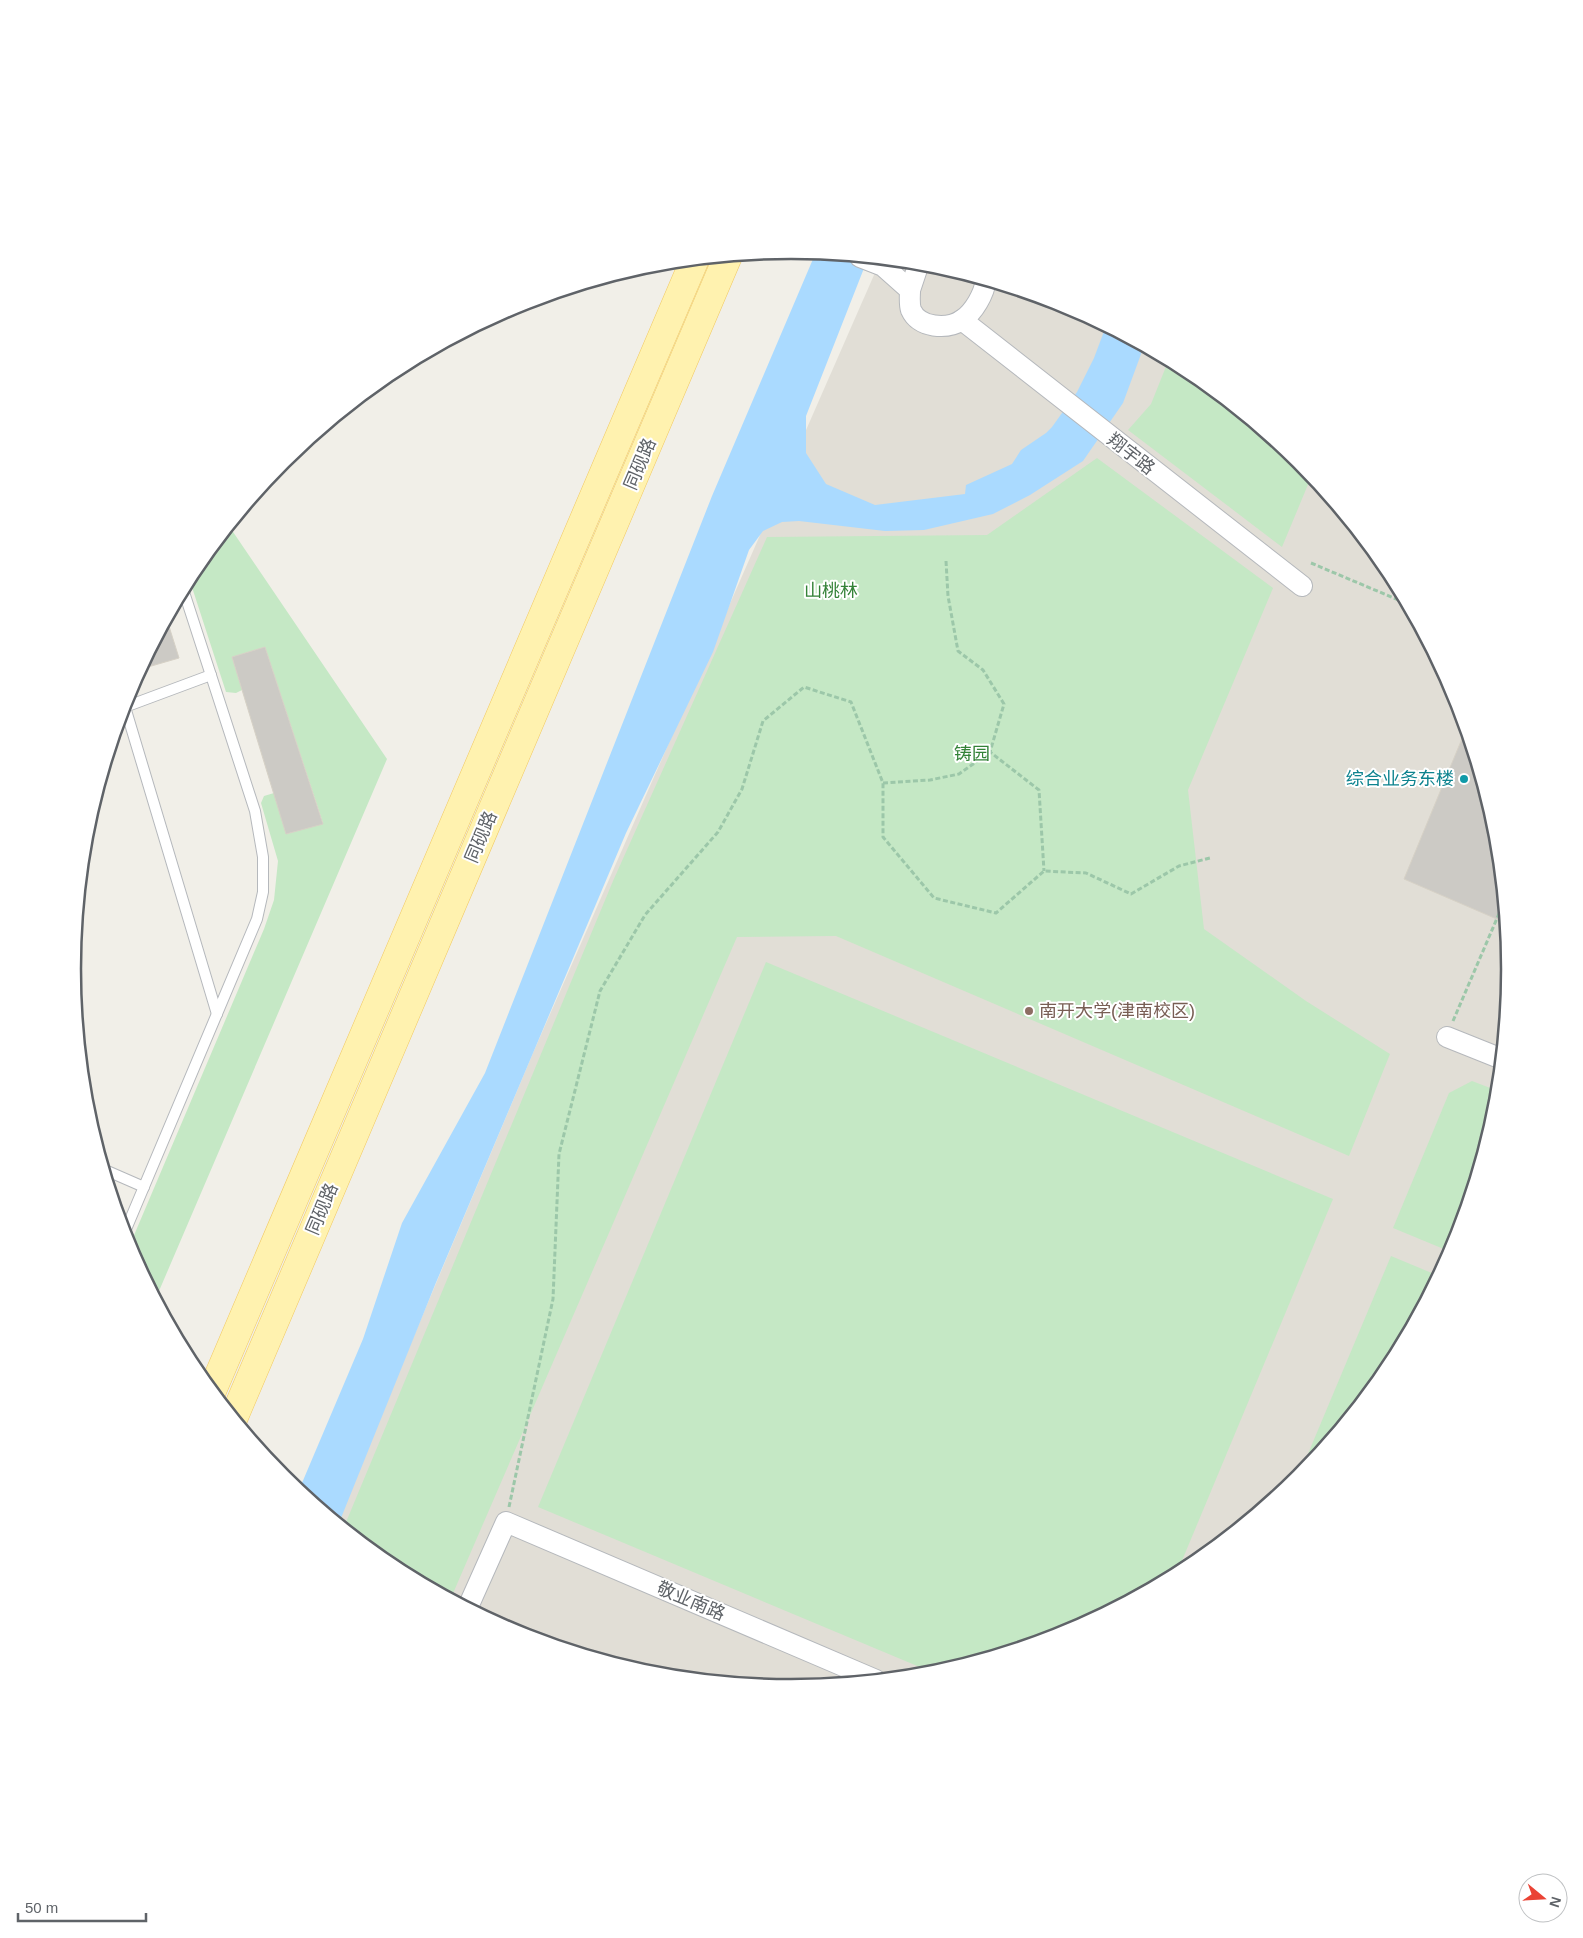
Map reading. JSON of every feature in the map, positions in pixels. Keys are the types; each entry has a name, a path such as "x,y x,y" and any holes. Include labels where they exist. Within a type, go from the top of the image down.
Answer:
{"main road":[{"name":"同砚路","path":"236,1411 725,262"},
{"name":"同砚路","path":"215,1383 692,266"}],"street":[{"path":"879,264 910,290"},
{"path":"917,270 910,290 911,308 917,320 927,324 942,326 962,320 982,296 985,286"},
{"name":"翔宇路","path":"962,320 1302,586"},
{"path":"1447,1037 1496,1057"},
{"path":"470,1602 506,1522"},
{"name":"敬业南路","path":"506,1522 865,1675"}],"lane":[{"path":"129,1223 258,919 263,892 263,857 255,811 186,598"},
{"path":"132,705 211,675"},
{"path":"128,717 217,1014"},
{"path":"111,1173 144,1187"}],"path":[{"path":"883,783 930,780 959,774 990,752 1004,704 983,670 958,651 948,596 946,561"},
{"path":"1311,563 1398,600"},
{"path":"506,1522 553,1299 560,1154 600,991 645,915 718,832 742,789 763,721 804,688 851,702 883,783 883,837 934,898 996,914 1044,872 1086,873 1131,894 1179,866 1210,858"},
{"path":"990,752 1039,790 1044,872"},
{"path":"1447,1037 1499,913"}],"shaded area":[{"name":"南开大学(津南校区)","path":"879,264 930,272 1020,296 1106,332 1186,378 1260,435 1294,467 1355,537 1382,574 1407,614 1429,655 1448,697 1478,785 1496,876 1500,923 1502,969 1496,1062 1478,1153 1464,1197 1448,1241 1429,1283 1407,1324 1382,1364 1325,1437 1294,1471 1260,1503 1224,1532 1186,1560 1106,1606 1020,1642 975,1655 930,1666 838,1678 745,1678 653,1666 563,1642 477,1606 397,1560 338,1515 533,1053"}],"green space":[{"path":"1166,366 1224,406 1260,435 1294,467 1309,483 1282,547 1128,430 1151,404"},
{"name":"铸园","path":"1097,458 1273,588 1188,790 1204,929 1306,1001 1390,1054 1349,1156 836,936 737,937 453,1593 397,1560 346,1522 613,881 767,537 987,535"},
{"path":"233,531 387,759 159,1292 133,1237 264,929 274,900 278,861 261,803 264,796 274,793 287,834 323,823 265,647 232,657 242,690 236,693 226,692 192,588"},
{"path":"766,962 1333,1199 1181,1563 1106,1606 1020,1642 921,1667 538,1507"},
{"path":"1472,1081 1491,1088 1478,1153 1444,1249 1393,1228 1449,1093"},
{"path":"1391,1256 1433,1274 1407,1324 1382,1364 1355,1401 1307,1457"}],"water":[{"path":"813,259 866,263 806,416 806,453 826,484 875,505 965,494 966,485 1012,464 1021,450 1052,427 1077,392 1094,358 1104,331 1142,351 1123,403 1083,461 1030,495 993,514 924,530 885,531 799,521 782,522 763,531 749,550 713,652 626,833 435,1285 341,1518 302,1483 363,1339 402,1223 485,1073 712,496"}],"building":[{"path":"169,627 179,658 149,667"},
{"path":"265,647 323,824 286,834 232,657"},
{"name":"综合业务东楼","path":"1463,737 1478,785 1488,830 1496,876 1500,920 1404,879"}],"place":[{"name":"综合业务东楼","path":"1464,779"},
{"name":"南开大学(津南校区)","path":"1029,1011"}],"park label":[{"name":"山桃林","path":"831,591"}]}
